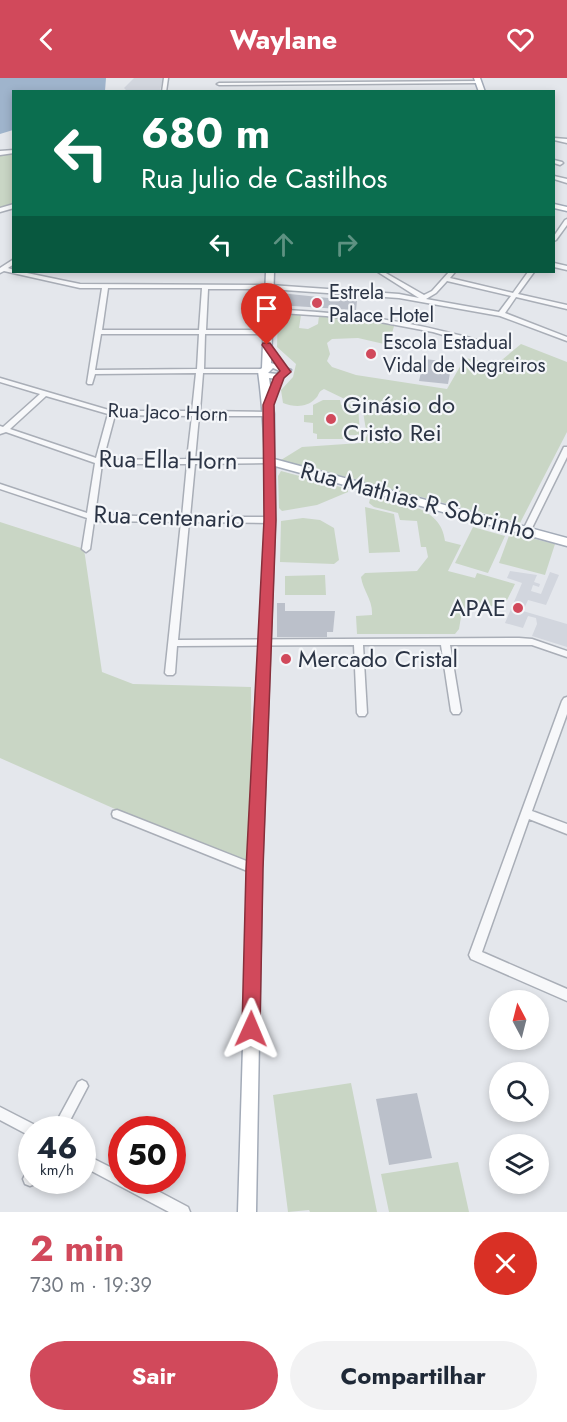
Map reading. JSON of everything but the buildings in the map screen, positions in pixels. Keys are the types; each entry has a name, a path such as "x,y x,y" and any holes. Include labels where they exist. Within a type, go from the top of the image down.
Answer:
{"main road":[{"path":"247,1212 255,869 270,520 269,410 265,371 270,273"},
{"path":"267,345 286,372 279,377 269,410"},
{"path":"265,371 282,366"},
{"path":"265,371 279,377"},
{"name":"Rua Mathias R Sobrinho","path":"269,461 567,542"}],"street":[{"path":"219,81 478,80"},
{"path":"555,237 567,221"},
{"path":"14,273 68,285 270,287 423,298 501,314 567,339"},
{"path":"383,273 423,298"},
{"path":"423,298 434,292 451,273"},
{"path":"501,314 530,273"},
{"path":"446,279 567,307"},
{"path":"90,383 105,287"},
{"path":"170,674 200,371 205,287"},
{"path":"268,311 378,318 434,328 490,346"},
{"path":"98,332 266,332"},
{"path":"92,372 265,371"},
{"name":"Rua Jaco Horn","path":"0,380 112,413 194,415 269,410"},
{"path":"1,430 45,393"},
{"path":"86,549 99,462 112,413"},
{"name":"Rua Ella Horn","path":"1,430 99,462 269,461"},
{"path":"526,530 567,449"},
{"name":"Rua centenario","path":"0,486 90,517 270,520"},
{"path":"445,642 456,711"},
{"path":"173,643 532,642 567,654"},
{"path":"358,643 362,713"},
{"path":"567,701 475,956 567,995"},
{"path":"117,814 255,869"},
{"path":"527,814 567,829"},
{"path":"66,1116 82,1086"},
{"path":"0,1113 18,1123"},
{"path":"147,1194 176,1210"}],"shaded area":[{"path":"134,78 163,78 160,90 126,90 124,88"},
{"name":"APAE","path":"510,571 537,575 534,582 540,584 539,587 533,585 531,591 541,594 550,572 559,575 546,605 528,600 523,611 567,624 567,647 532,636 537,624 536,618 528,616 523,628 505,623 522,583 507,578"}],"green space":[{"path":"12,150 12,206 0,210 0,152"},
{"path":"278,314 301,315 299,328 308,329 318,324 319,316 382,322 394,326 390,341 384,344 358,338 332,339 327,343 330,354 327,361 332,367 356,375 447,389 465,358 497,364 521,344 567,362 567,432 520,523 281,460 302,447 360,443 367,436 362,406 358,405 360,435 343,435 343,439 317,439 317,434 313,433 313,423 304,422 304,415 313,415 313,405 323,400 340,400 341,405 355,404 324,389 308,404 296,406 283,403 281,390 293,377 296,364 277,347"},
{"path":"281,471 348,489 348,492 317,505 282,511 279,508 278,476"},
{"path":"374,497 418,508 436,520 442,529 445,541 461,545 448,571 475,578 477,573 515,584 504,606 470,606 462,611 459,629 455,634 357,634 356,616 372,615 371,605 361,577 365,573 417,571 428,557 426,547 421,547 417,521 400,520 398,513 374,507 369,503"},
{"path":"365,507 394,514 400,552 369,553"},
{"path":"303,518 320,520 334,528 339,560 334,564 280,562 281,521"},
{"path":"0,522 84,549 102,672 133,684 251,687 252,864 115,809 0,758"},
{"path":"473,527 505,536 488,573 455,563"},
{"path":"510,533 555,544 545,575 499,563"},
{"path":"325,575 326,595 285,595 285,576"},
{"path":"351,1083 377,1212 310,1212 309,1210 288,1212 273,1095"},
{"path":"458,1162 469,1212 389,1212 381,1174"}],"water":[{"path":"0,78 106,78 105,90 12,90 12,130 0,134"}],"place":[{"name":"Estrela Palace Hotel","path":"317,303"},
{"name":"Escola Estadual Vidal de Negreiros","path":"371,354"},
{"name":"Ginásio do Cristo Rei","path":"331,419"},
{"name":"APAE","path":"518,608"},
{"name":"Mercado Cristal","path":"286,659"}],"route":[{"path":"251,1029 255,869 270,520 268,405 279,377 286,372 267,345"}]}
